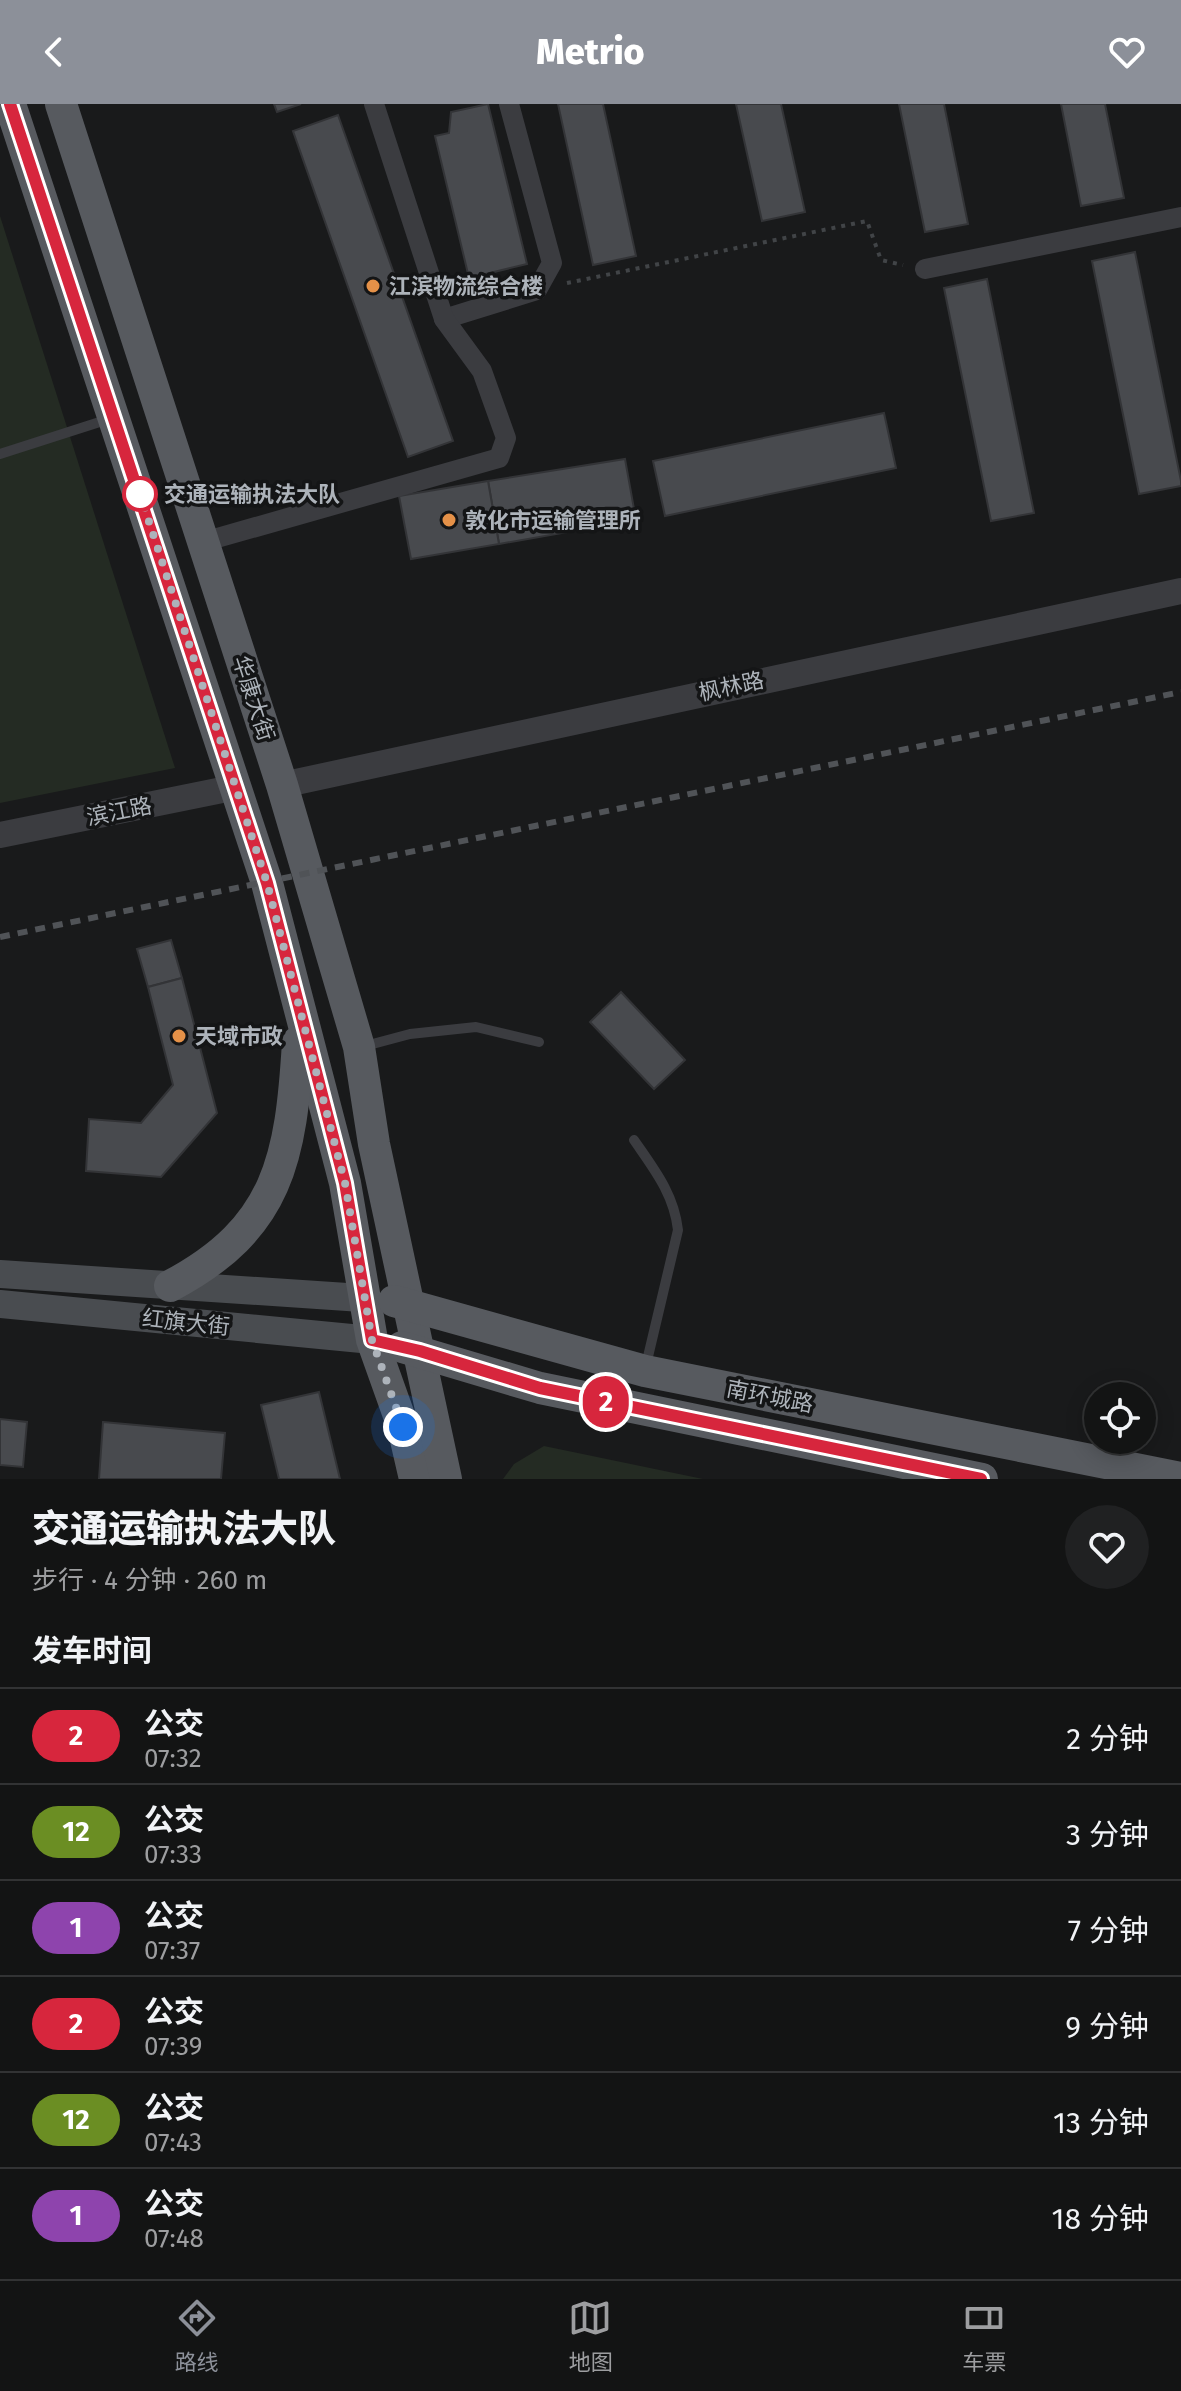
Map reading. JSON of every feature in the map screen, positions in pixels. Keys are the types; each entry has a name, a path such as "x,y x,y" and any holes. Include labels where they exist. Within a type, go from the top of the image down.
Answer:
{"main road":[{"name":"华康大街","path":"10,104 237,787 345,1183 362,1298 372,1340 403,1427 415,1479"},
{"name":"华康大街","path":"61,104 282,785 359,1047 374,1144 446,1479"},
{"path":"170,1286 204,1267 242,1235 271,1194 288,1143 300,1015"},
{"name":"红旗大街","path":"0,1274 362,1298"},
{"name":"南环城路","path":"362,1298 409,1303 645,1371 1181,1478"},
{"name":"红旗大街","path":"0,1304 372,1340"},
{"name":"南环城路","path":"372,1340 420,1351 540,1388 982,1479"}],"street":[{"path":"203,542 499,458 506,438 482,371 444,319 374,104"},
{"path":"444,319 537,290 552,263 509,104"},
{"path":"925,269 1181,217"},
{"name":"枫林路","path":"282,785 1181,591"},
{"name":"滨江路","path":"0,835 237,787"}],"lane":[{"path":"0,454 115,417"},
{"path":"359,1047 410,1034 476,1027 539,1042"},
{"path":"634,1140 665,1185 676,1212 678,1230 645,1371"}],"path":[{"path":"537,290 867,221 881,260 925,269"}],"shaded area":[{"path":"0,216 175,768 0,803"},
{"path":"544,1446 703,1479 503,1479 514,1464"}],"building":[{"path":"274,104 301,104 277,112"},
{"path":"488,104 527,264 469,278 435,136 449,133 451,112"},
{"path":"558,104 603,104 636,256 593,265"},
{"path":"736,104 781,104 805,212 762,221"},
{"path":"899,104 944,104 968,224 925,232"},
{"path":"1061,104 1105,104 1124,198 1081,206"},
{"name":"江滨物流综合楼","path":"338,115 453,441 408,457 293,131"},
{"path":"1135,252 1181,481 1181,486 1139,494 1092,261"},
{"path":"987,279 1034,513 991,521 944,288"},
{"path":"884,413 896,468 665,516 653,461"},
{"path":"625,459 636,520 499,544 488,481"},
{"name":"敦化市运输管理所","path":"488,481 499,544 411,559 399,496"},
{"path":"171,940 182,978 148,987 137,949"},
{"name":"天域市政","path":"182,978 217,1113 161,1177 86,1171 89,1119 141,1123 173,1085 148,987"},
{"path":"621,992 685,1060 654,1089 590,1022"},
{"path":"319,1392 340,1479 279,1479 261,1405"},
{"path":"0,1419 27,1422 23,1467 0,1465"},
{"path":"103,1422 225,1433 221,1479 99,1479"}],"railway":[{"path":"0,937 1181,692"}],"bus line":[{"name":"2","path":"10,104 267,883 345,1183 362,1298 372,1340 420,1351 540,1388 981,1479"}],"place":[{"name":"江滨物流综合楼","path":"373,286"},
{"name":"交通运输执法大队","path":"140,494"},
{"name":"敦化市运输管理所","path":"449,520"},
{"name":"天域市政","path":"179,1036"}],"route":[{"path":"140,494 267,883 345,1183 362,1298 372,1340 403,1427"}]}
